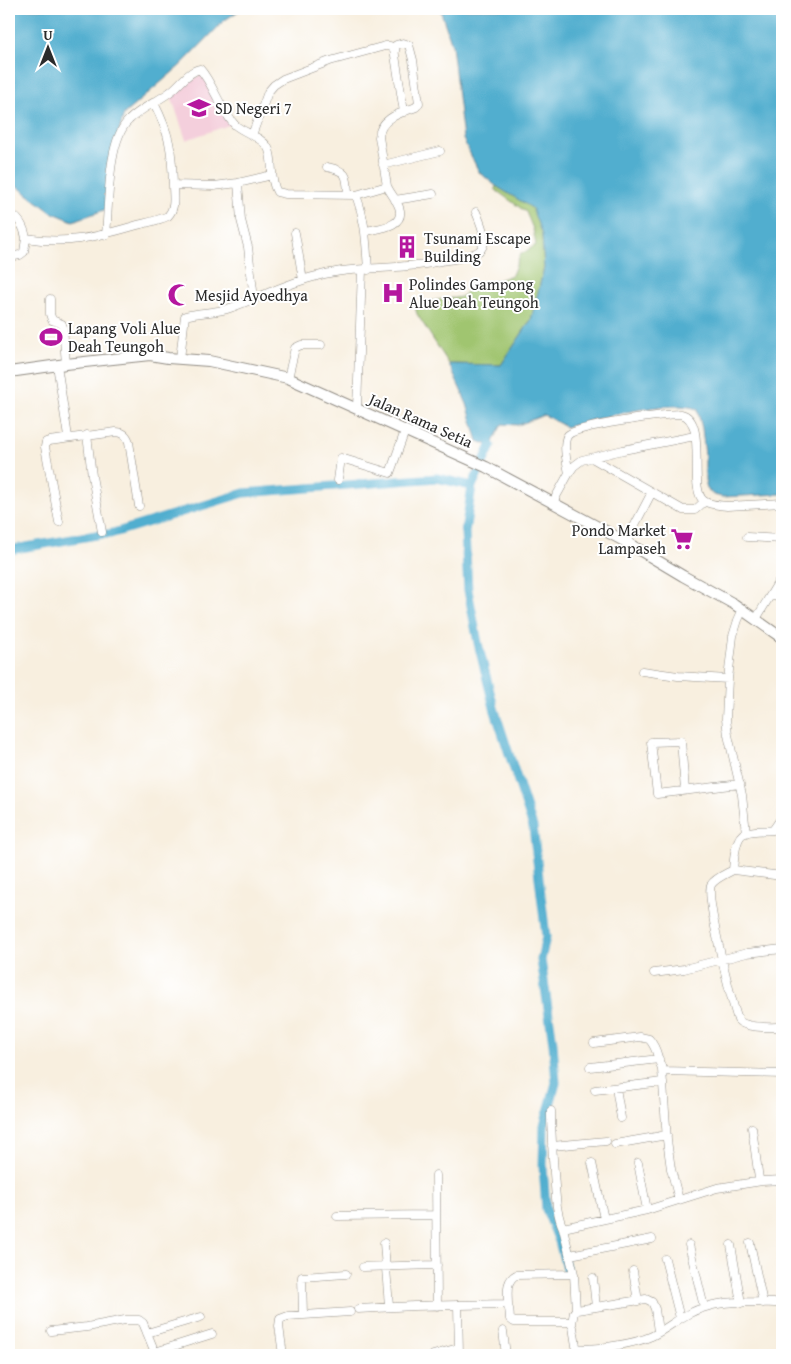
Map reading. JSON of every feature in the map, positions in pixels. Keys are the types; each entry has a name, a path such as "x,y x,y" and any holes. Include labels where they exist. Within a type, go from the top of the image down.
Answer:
{"street":[{"path":"366,231 393,224 398,221 400,211 387,186 379,137 380,129 385,122 416,107 419,103 412,52 409,45 403,43 396,45 395,51 404,112"},
{"path":"252,135 268,92 283,79 339,58 385,46 390,46 395,51"},
{"path":"106,235 112,162 118,137 128,120 170,92 191,73 200,69 234,124 244,132 263,142 269,149 276,192 280,194 356,195 387,186"},
{"path":"26,238 56,242 87,239 106,235 168,216 172,213 174,206 172,156 168,135 154,103"},
{"path":"383,165 440,151"},
{"path":"327,167 338,169 347,178 348,195"},
{"path":"173,185 214,186 238,183 272,175"},
{"path":"238,183 241,220 248,247 254,299"},
{"path":"395,200 433,194"},
{"path":"356,195 364,218 366,231 357,408"},
{"path":"180,359 186,316 228,309 303,280 329,274 424,264 473,255 481,249 484,243 481,224 476,212"},
{"path":"9,214 19,220 25,230 26,238 24,252 20,255 9,257"},
{"path":"295,233 303,280"},
{"path":"50,299 52,320 62,324 63,327 62,364 68,437"},
{"path":"288,378 295,348 301,345 321,345"},
{"name":"Jalan Rama Setia","path":"9,372 62,364 150,355 209,361 288,378 467,458 553,502 743,609 782,638"},
{"path":"569,473 566,438 571,432 640,418 681,414 691,419 697,454 698,490 704,502 727,506 782,503"},
{"path":"338,480 341,458 390,473 405,430"},
{"path":"59,522 45,447 46,442 68,437 116,432 126,435 129,442 139,506"},
{"path":"86,435 102,532"},
{"path":"553,502 569,473 582,460 695,436"},
{"path":"592,458 685,511 694,510 704,502"},
{"path":"626,542 652,492"},
{"path":"747,537 782,539"},
{"path":"756,619 782,576"},
{"path":"772,595 782,599"},
{"path":"743,609 733,636 728,680 727,726 742,795 746,833"},
{"path":"642,671 728,680"},
{"path":"685,790 681,741 651,742 657,794 740,784"},
{"path":"773,830 782,816"},
{"path":"733,870 740,836 746,833 782,831"},
{"path":"782,876 733,870 715,881 710,888 715,927 740,1022 751,1026 782,1027"},
{"path":"654,974 684,969 748,953 782,949"},
{"path":"594,1042 640,1037 652,1042 658,1052 662,1070 666,1135 671,1169 679,1200"},
{"path":"590,1067 659,1059"},
{"path":"662,1070 669,1072 782,1074"},
{"path":"595,1090 663,1082"},
{"path":"616,1088 621,1118"},
{"path":"551,1111 556,1196 560,1222 574,1274 576,1311 572,1323 578,1348 592,1348 641,1340 704,1307 725,1303 782,1304"},
{"path":"752,1128 758,1176 762,1181"},
{"path":"615,1144 666,1135"},
{"path":"552,1146 606,1141"},
{"path":"592,1163 604,1219"},
{"path":"638,1163 647,1210"},
{"path":"436,1175 437,1306"},
{"path":"563,1228 647,1210 717,1188 782,1180"},
{"path":"337,1216 436,1215"},
{"path":"570,1255 652,1239"},
{"path":"384,1243 389,1306"},
{"path":"750,1243 762,1303"},
{"path":"689,1245 704,1307"},
{"path":"731,1245 741,1303"},
{"path":"666,1259 680,1318"},
{"path":"363,1267 437,1265"},
{"path":"633,1271 638,1301"},
{"path":"303,1315 302,1277 346,1274"},
{"path":"572,1323 564,1321 514,1322 510,1319 508,1282 516,1275 574,1274"},
{"path":"593,1278 596,1307"},
{"path":"576,1311 646,1300 652,1302 655,1309 658,1332"},
{"path":"433,1355 459,1352 458,1305"},
{"path":"283,1355 279,1321 284,1317 389,1306 508,1305"},
{"path":"147,1333 201,1317"},
{"path":"52,1331 130,1320 141,1321 156,1353 212,1334"},
{"path":"503,1331 506,1355"}],"shaded area":[{"name":"SD Negeri 7","path":"203,73 232,124 186,140 170,93"}],"green space":[{"path":"496,186 533,208 542,235 544,268 531,320 501,365 449,364 417,314 415,307 423,302 461,297 467,291 512,275 520,255 536,245 533,229 526,212 497,191 495,189"}],"water":[{"path":"9,9 323,9 240,10 225,20 181,65 124,114 110,164 107,209 73,221 51,212 9,180"},
{"path":"440,9 782,9 782,494 722,497 714,495 707,489 702,428 697,409 685,406 669,406 632,411 566,427 544,415 518,425 502,424 491,446 478,441 467,404 449,364 501,365 531,320 544,268 542,235 532,208 496,186 479,172 463,139 452,45"}],"waterway":[{"path":"9,550 110,534 244,493 437,478 472,486 491,446"},
{"path":"472,486 465,532 468,590 478,643 494,708 533,827 546,937 541,960 553,1043 556,1083 544,1126 543,1166 546,1209 559,1241 567,1272"}],"place":[{"name":"SD Negeri 7","path":"199,108"},
{"name":"Tsunami Escape Building","path":"407,247"},
{"name":"Polindes Gampong Alue Deah Teungoh","path":"393,293"},
{"name":"Mesjid Ayoedhya","path":"179,295"},
{"name":"Lapang Voli Alue Deah Teungoh","path":"51,337"},
{"name":"Pondo Market Lampaseh","path":"682,539"}]}
